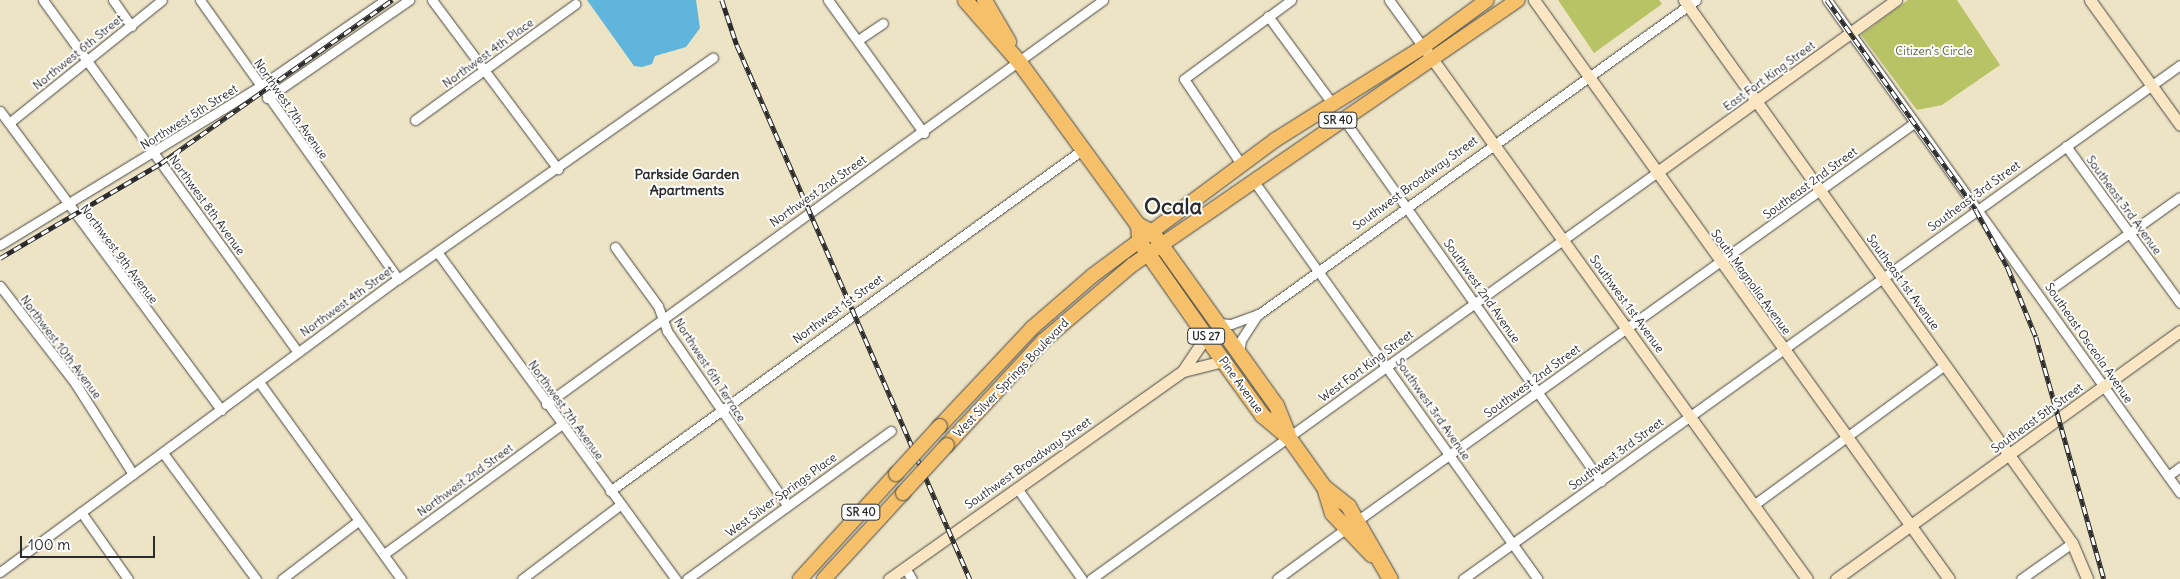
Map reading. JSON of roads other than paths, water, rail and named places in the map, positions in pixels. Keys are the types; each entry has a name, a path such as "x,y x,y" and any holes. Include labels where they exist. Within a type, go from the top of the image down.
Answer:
{"highway":[{"name":"Pine Avenue","path":"965,0 1019,62 1143,233 1161,246 1218,323 1276,404 1289,438"},
{"name":"Pine Avenue","path":"984,0 1019,62"},
{"name":"Pine Avenue","path":"1143,233 1149,255 1223,361 1262,415 1289,438 1324,487 1358,520 1375,557 1390,579"},
{"name":"Pine Avenue","path":"1324,487 1332,514 1344,530 1375,557"}],"main road":[{"name":"West Silver Springs Boulevard","path":"800,579 1032,328 1143,233 1332,103 1423,47 1487,0"},
{"name":"West Silver Springs Boulevard","path":"824,579 1060,325 1161,246 1297,148 1342,117 1433,61 1518,0"},
{"path":"1342,117 1345,101 1378,76"},
{"path":"1297,148 1305,135 1326,119 1332,103"}],"street":[{"name":"Northwest 8th Avenue","path":"43,0 298,352"},
{"path":"113,0 131,26"},
{"name":"Northwest 6th Street","path":"9,123 162,0"},
{"name":"Northwest 7th Avenue","path":"200,0 259,87 398,279"},
{"name":"Northwest 5th Street","path":"0,245 66,204 155,154 259,87 385,0"},
{"path":"267,98 409,0"},
{"path":"432,0 558,169"},
{"path":"828,0 924,133"},
{"name":"Northwest 2nd Street","path":"546,404 924,133 1103,0"},
{"path":"1241,164 1187,88 1186,75 1291,0"},
{"path":"1389,0 1423,47"},
{"name":"South Magnolia Avenue","path":"1534,0 1544,5 1588,74 1656,173 1949,579"},
{"name":"Southeast Osceola Avenue","path":"1827,0 2180,493"},
{"name":"East Fort King Street","path":"1656,173 1896,0"},
{"path":"2090,0 2180,125"},
{"name":"Southwest Broadway Street","path":"1218,323 1231,324 1258,314 1690,2"},
{"name":"Southeast 1st Avenue","path":"1690,2 1757,102 2011,455 2072,543 2088,579"},
{"name":"Northwest 4th Place","path":"415,120 485,73 575,4"},
{"path":"1268,16 1332,103"},
{"path":"858,40 883,23"},
{"name":"Southwest 1st Avenue","path":"1423,47 1691,415 1807,579"},
{"name":"Northwest 4th Street","path":"0,572 398,279 558,169 713,58"},
{"name":"Southeast 3rd Street","path":"1783,350 1882,277 2180,65"},
{"name":"Northwest 9th Avenue","path":"0,111 66,204 221,410"},
{"name":"Southwest 2nd Avenue","path":"1342,117 1601,480"},
{"name":"Southeast 2nd Street","path":"1722,264 1914,123"},
{"name":"Southeast 3rd Avenue","path":"2066,146 2180,303"},
{"name":"Northwest 1st Street","path":"610,491 1082,150"},
{"name":"West Fort King Street","path":"1091,579 1656,173"},
{"name":"Southwest 3rd Avenue","path":"1253,180 1320,270 1538,579"},
{"path":"2055,286 2180,197"},
{"name":"Northwest 6th Terrace","path":"615,247 658,306 662,320 720,410 787,505"},
{"name":"Northwest 7th Avenue","path":"438,253 561,425 676,579"},
{"name":"Southwest 2nd Street","path":"1358,520 1628,328 1722,264"},
{"name":"Northwest 10th Avenue","path":"0,286 76,382 133,474"},
{"name":"Southwest Broadway Street","path":"1239,353 1241,340 1258,314"},
{"name":"Southwest Broadway Street","path":"890,579 1183,371 1201,344 1202,331"},
{"name":"Southeast 5th Street","path":"1836,579 2011,455 2180,331"},
{"name":"Southwest 3rd Street","path":"1463,579 1783,350"},
{"name":"Southwest Broadway Street","path":"1183,371 1223,361"},
{"path":"1755,504 1945,365"},
{"path":"259,382 358,521 402,579"},
{"name":"Northwest 2nd Street","path":"384,554 561,425"},
{"name":"West Silver Springs Place","path":"687,579 891,431"},
{"path":"163,453 256,579"},
{"path":"2168,476 2180,467"},
{"path":"1017,488 1082,579"},
{"path":"522,579 620,505"},
{"path":"81,512 128,579"},
{"path":"282,579 358,521"},
{"path":"1277,579 1344,530"},
{"path":"2021,579 2072,543"},
{"path":"905,568 912,579"}],"water":[{"path":"587,0 696,0 700,28 686,47 655,56 652,64 642,67 634,66"}],"railway":[{"path":"0,258 161,163 392,0"},
{"path":"722,0 737,45 970,579"},
{"path":"1827,0 1976,210 2008,268 2036,337 2104,579"}],"district":[{"name":"Parkside Garden Apartments","path":"687,182"},
{"name":"Ocala","path":"1173,207"}],"park label":[{"name":"Citizen's Circle","path":"1934,51"}]}
